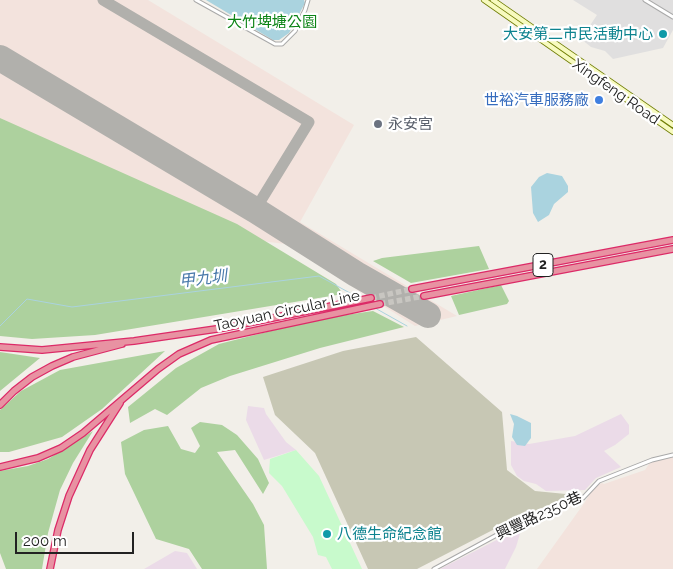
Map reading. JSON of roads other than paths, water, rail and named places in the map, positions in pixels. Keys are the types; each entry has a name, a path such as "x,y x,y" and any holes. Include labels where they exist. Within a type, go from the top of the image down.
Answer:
{"highway":[{"name":"2","path":"412,289 673,240"},
{"name":"2","path":"424,296 673,249"},
{"name":"Taoyuan Circular Line","path":"134,341 223,328 370,298"},
{"name":"Taoyuan Circular Line","path":"0,467 38,458 61,448 83,433 158,369 180,354 211,340 380,304"},
{"path":"0,346 42,350 134,341"},
{"path":"0,405 26,382 52,366 72,358 134,341"},
{"path":"50,569 58,530 69,496 90,450 126,395"}],"main road":[{"name":"Xingfeng Road","path":"484,0 673,132"},
{"name":"Xingfeng Road","path":"493,0 673,125"}],"street":[{"path":"196,0 275,44 282,44 295,30 308,0"},
{"path":"645,0 673,17"},
{"name":"興豐路2350巷","path":"434,569 530,517 583,498 599,481 652,460 673,455"}],"water":[{"name":"大竹埤塘公園","path":"206,0 304,0 305,3 289,33 279,40 273,40"},
{"path":"547,173 562,176 568,186 568,192 554,204 549,215 538,222 533,213 531,187 539,177"},
{"path":"510,414 531,423 531,438 525,446 517,445 512,437 514,424"}],"waterway":[{"name":"甲九圳","path":"0,326 27,299 72,307 319,276 359,298"},
{"name":"甲九圳","path":"375,308 407,326"}],"tunnel":[{"path":"371,298 412,289"},
{"path":"380,304 424,296"}],"place":[{"name":"大安第二市民活動中心","path":"663,34"},
{"name":"世裕汽車服務廠","path":"599,100"},
{"name":"永安宮","path":"378,124"},
{"name":"八德生命紀念館","path":"327,534"}]}
